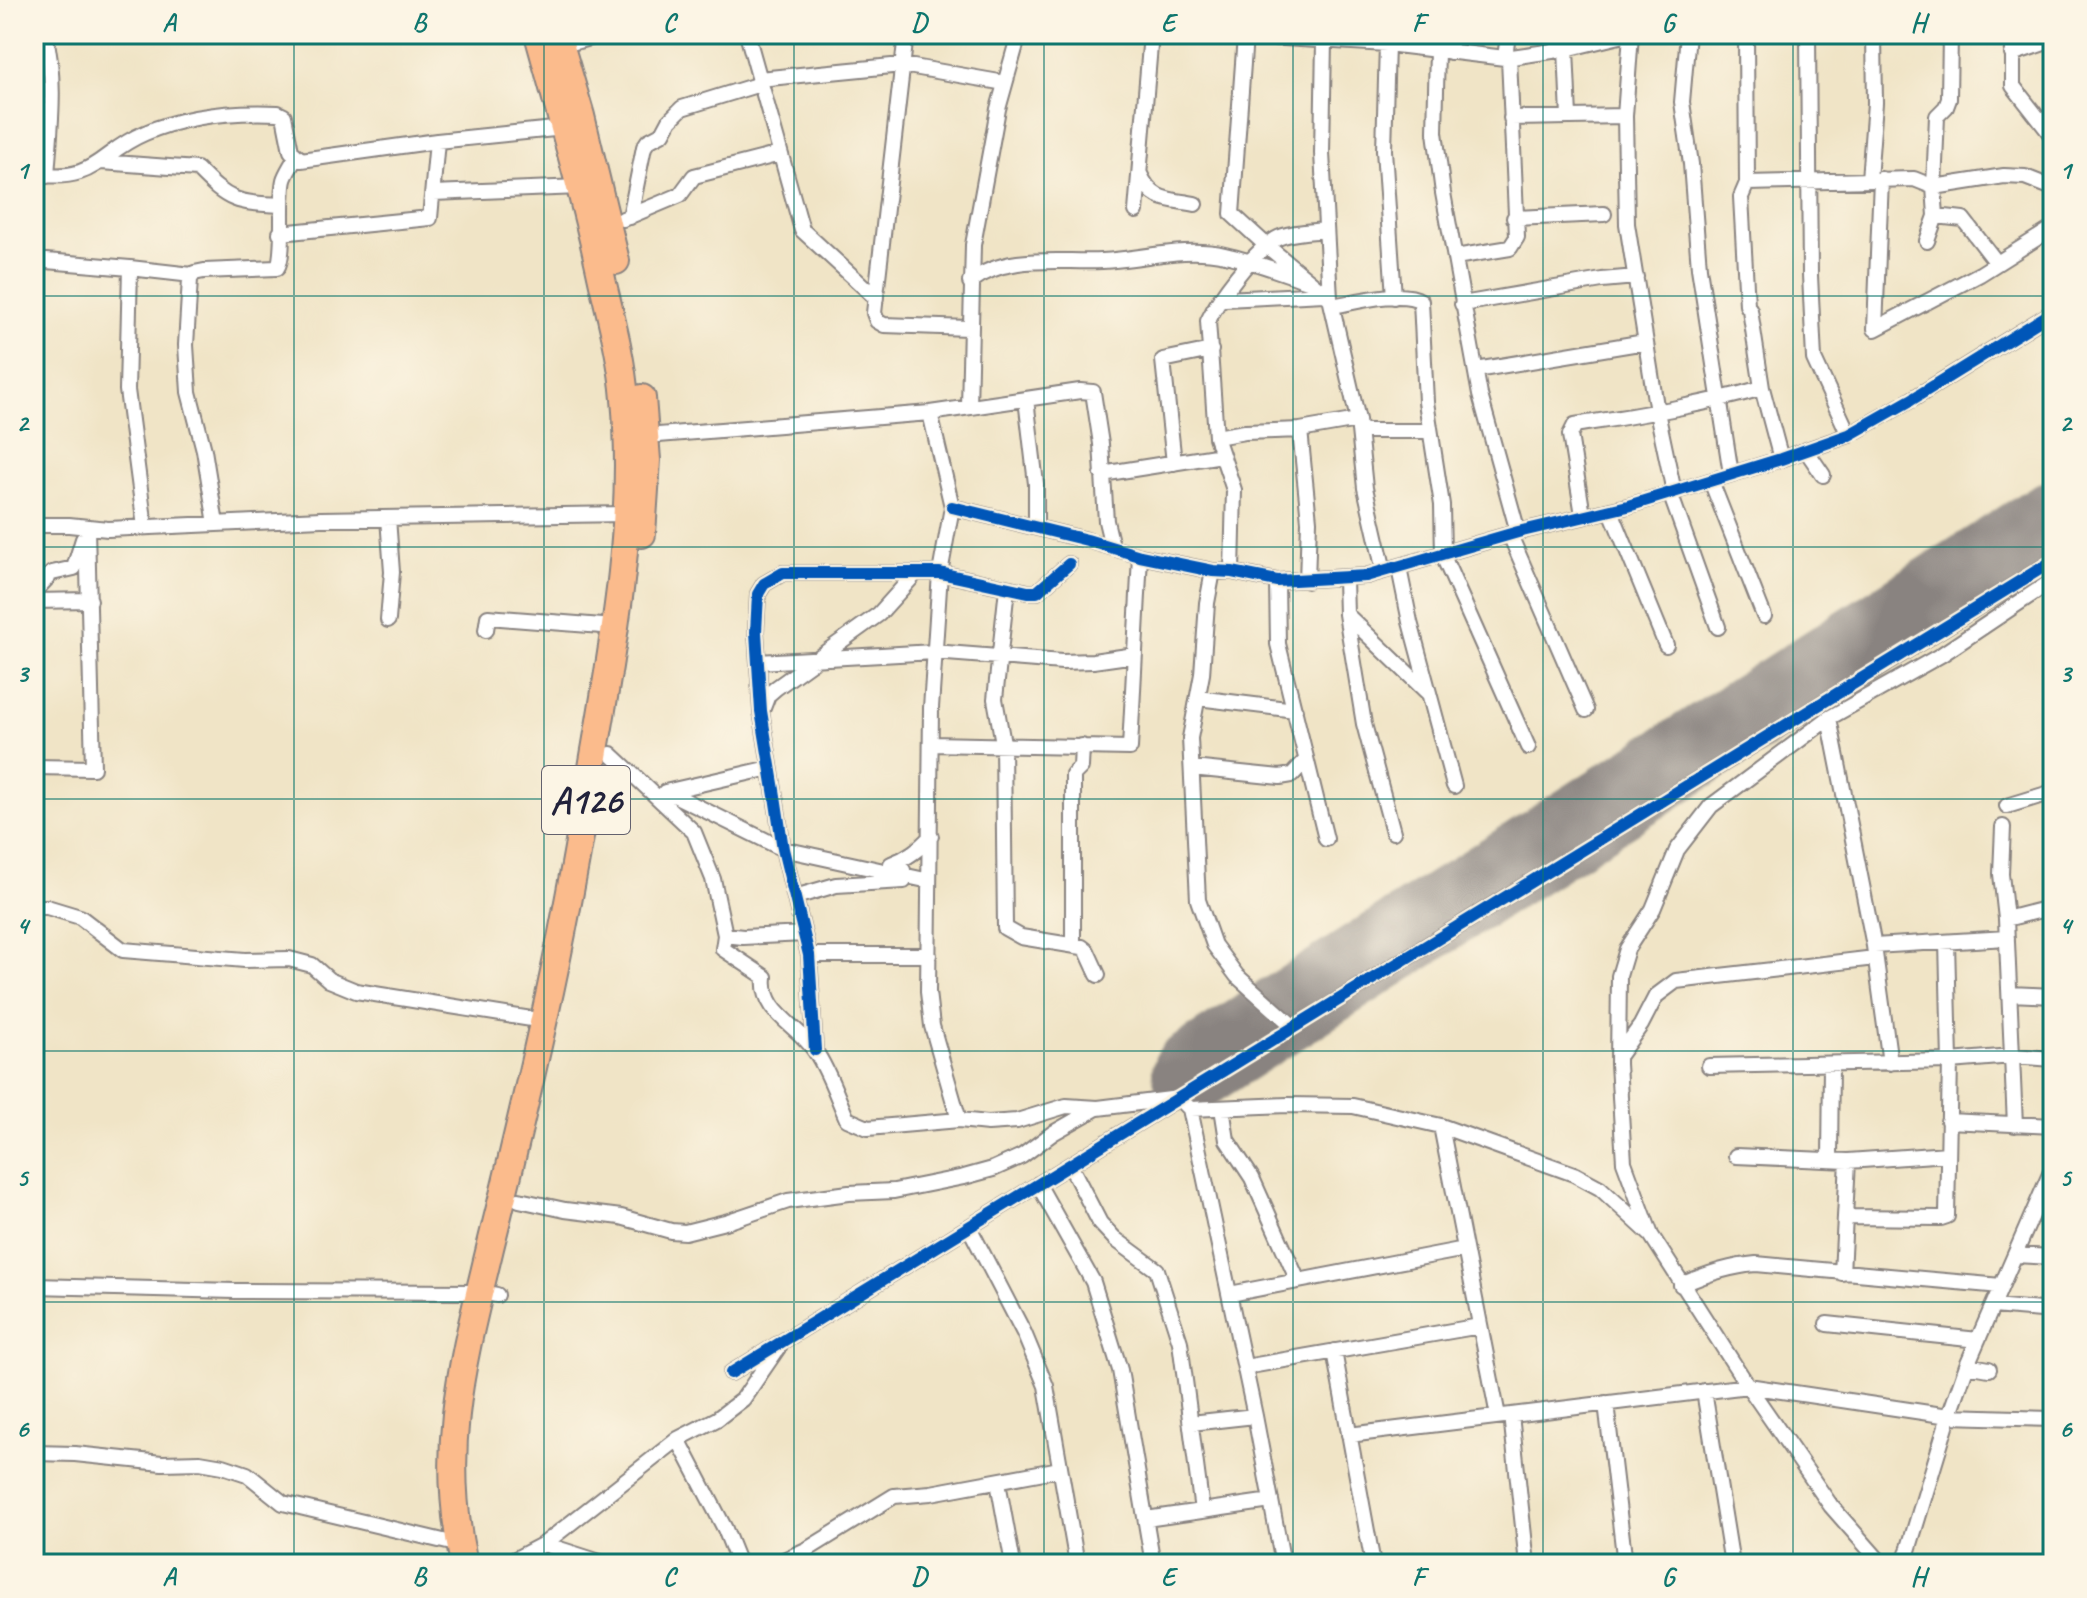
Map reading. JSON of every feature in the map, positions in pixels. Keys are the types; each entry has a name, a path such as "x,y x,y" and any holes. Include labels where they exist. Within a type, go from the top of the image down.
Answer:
{"highway":[{"name":"A126","path":"482,1564 472,1506 470,1446 488,1294 570,895 615,627 626,514 628,446 621,368 564,128 550,42"},
{"name":"A126","path":"462,1554 454,1503 452,1443 460,1381 519,1200 578,946 627,659 642,537 646,436 619,221 550,42"}],"street":[{"path":"45,34 50,51 52,99 40,175 65,176 101,162 141,134 182,119 266,113 284,116 291,151 295,158 301,160 437,141 564,128"},
{"path":"550,42 603,34"},
{"path":"747,34 802,230 876,298"},
{"path":"906,34 874,313 877,321 884,325 969,328"},
{"path":"969,407 970,282 976,230 1005,83 1019,34"},
{"path":"1136,211 1151,34"},
{"path":"1212,34 1324,41 1343,38 1507,58 1564,50 1624,35 1627,224 1645,342 1672,493 1718,627"},
{"path":"1452,34 1444,51 1435,132 1462,304 1514,533 1586,710"},
{"path":"1455,257 1510,248 1517,237 1508,34"},
{"path":"1561,34 1569,117"},
{"path":"1688,34 1682,102 1691,164 1699,268 1731,474"},
{"path":"1746,34 1747,183 1741,197 1747,305 1762,388 1781,459"},
{"path":"1808,34 1810,275 1814,359 1849,435"},
{"path":"1874,34 1875,329 1899,319 2053,228"},
{"path":"1927,241 1936,216 1937,116 1949,99 1950,34"},
{"path":"2013,34 2013,86 2053,137"},
{"path":"1245,36 1231,207 1237,221 1329,299"},
{"path":"2012,54 2053,40"},
{"path":"1324,41 1322,153 1329,299 1359,426 1365,488 1454,786"},
{"path":"1387,44 1384,150 1394,297"},
{"path":"619,221 644,147 648,141 663,133 682,108 760,82 902,65 1005,83"},
{"path":"1511,118 1625,116"},
{"path":"280,233 430,218 437,141"},
{"path":"619,221 680,195 694,176 780,154"},
{"path":"34,260 192,275 204,271 277,268 282,262 280,233 284,179 295,158"},
{"path":"101,162 197,169 221,194 244,203 282,205"},
{"path":"1139,174 1144,185 1156,197 1195,204"},
{"path":"1747,183 1914,179 1934,187 2004,176 2025,177 2053,188"},
{"path":"433,193 580,187"},
{"path":"1514,218 1604,214"},
{"path":"1936,216 1963,219 1997,263"},
{"path":"1232,572 1234,490 1216,437 1208,321 1250,262 1278,237 1325,230"},
{"path":"970,282 984,272 1021,264 1055,260 1102,261 1188,250 1225,255 1308,281"},
{"path":"130,268 127,390 145,527"},
{"path":"192,275 186,330 189,392 204,450 216,524"},
{"path":"1462,304 1636,277"},
{"path":"1219,303 1225,299 1394,297 1421,301 1426,402 1442,505 1443,556 1528,747"},
{"path":"952,507 1036,526 1140,556 1213,571 1277,581 1345,579 1391,570 1583,515 1611,511 1849,435 2053,312"},
{"path":"1476,370 1645,342"},
{"path":"1174,463 1163,360 1211,350"},
{"path":"1583,515 1570,435 1575,425 1719,400 1762,388"},
{"path":"646,436 930,413 1080,391 1093,392 1101,444 1106,521 1112,546"},
{"path":"1026,399 1036,484 1036,526"},
{"path":"930,413 952,507 940,573 934,652 928,992 932,1026 959,1120"},
{"path":"1216,437 1265,430 1359,426 1430,431"},
{"path":"1300,430 1309,521 1307,581"},
{"path":"1806,450 1823,475"},
{"path":"1102,474 1222,455"},
{"path":"1711,481 1764,616"},
{"path":"1611,511 1666,645"},
{"path":"34,525 145,527 388,518 626,514"},
{"path":"388,518 392,572 388,620"},
{"path":"34,592 52,573 74,568 87,528"},
{"path":"34,767 93,768 87,528"},
{"path":"931,744 1003,743 1130,748 1140,556"},
{"path":"731,1373 2053,561"},
{"path":"815,1050 809,955 783,849 761,711 756,632 758,594 764,584 783,573 940,573 1037,592 1069,564"},
{"path":"1213,571 1198,698 1190,738 1198,900 1208,933 1237,976 1294,1027"},
{"path":"761,711 768,695 879,614 916,573"},
{"path":"1345,579 1346,614 1364,724 1393,832"},
{"path":"1882,1564 1831,1506 1748,1386 1651,1235 1624,1162 1619,976 1627,949 1653,909 1677,850 1711,806 1829,718 1941,655 2053,580"},
{"path":"1277,581 1278,644 1326,839"},
{"path":"1007,588 995,699 1003,743 1005,928 1021,937 1073,945 1087,951 1098,975"},
{"path":"34,601 90,600"},
{"path":"1346,614 1428,693"},
{"path":"486,630 488,617 615,627"},
{"path":"758,662 934,652 1062,662 1135,655"},
{"path":"1198,698 1295,710"},
{"path":"1829,718 1874,952 1890,1063"},
{"path":"1073,945 1073,775 1081,767 1082,746"},
{"path":"611,754 662,793 783,849 928,880"},
{"path":"1192,768 1280,777 1292,775 1306,760"},
{"path":"662,793 770,768"},
{"path":"2007,806 2053,792"},
{"path":"662,793 694,832 702,847 713,879 725,935 723,949 765,977 765,994 773,1009 815,1050 847,1119 868,1128 959,1120 988,1123 1017,1121 1066,1106 1098,1108 1179,1098"},
{"path":"2003,827 2001,874 2006,919 2015,1125"},
{"path":"928,880 891,864 912,854 931,836"},
{"path":"795,897 836,885 928,880"},
{"path":"34,907 47,907 80,917 123,950 245,960 289,959 312,965 329,980 356,991 544,1021"},
{"path":"2006,919 2053,907"},
{"path":"725,935 804,934"},
{"path":"1619,1054 1641,1025 1656,996 1676,981 1947,942 2007,938"},
{"path":"1846,1217 1947,1216 1950,1061 1947,942"},
{"path":"809,955 929,955"},
{"path":"2010,994 2053,996"},
{"path":"1709,1066 1890,1063 2013,1056 2053,1059"},
{"path":"1830,1159 1831,1064"},
{"path":"1179,1098 1190,1109 1283,1564"},
{"path":"1190,1109 1353,1106 1441,1126 1574,1174 1600,1188 1651,1235"},
{"path":"519,1200 621,1217 685,1232 788,1201 904,1189 993,1169 1022,1156 1053,1133 1098,1108"},
{"path":"1222,1108 1227,1140 1252,1178 1298,1281"},
{"path":"1948,1121 2053,1126"},
{"path":"1441,1126 1480,1326 1504,1416 1527,1564"},
{"path":"1736,1156 1848,1161 1948,1154"},
{"path":"1842,1273 1848,1161"},
{"path":"1070,1165 1100,1223 1115,1239 1157,1270 1180,1342 1202,1511"},
{"path":"1904,1564 1967,1365 2015,1255 2047,1193 2053,1167"},
{"path":"1038,1184 1093,1282 1102,1305 1120,1370 1153,1564"},
{"path":"969,1227 1024,1333 1046,1386 1077,1564"},
{"path":"1230,1294 1465,1249"},
{"path":"2015,1255 2053,1257"},
{"path":"1681,1285 1722,1269 1756,1264 2001,1286"},
{"path":"34,1286 488,1294"},
{"path":"1993,1306 2052,1311 2053,1341"},
{"path":"1827,1324 1978,1340"},
{"path":"1245,1367 1480,1326"},
{"path":"506,1564 544,1544 678,1439 717,1419 743,1399 783,1341"},
{"path":"1334,1351 1373,1564"},
{"path":"1967,1365 1989,1369"},
{"path":"1349,1435 1748,1386 1949,1416 2053,1419"},
{"path":"1704,1391 1732,1564"},
{"path":"1606,1403 1625,1564"},
{"path":"1191,1423 1255,1416"},
{"path":"678,1439 725,1529 739,1564"},
{"path":"34,1453 162,1463 200,1462 223,1466 247,1474 283,1503 462,1554"},
{"path":"775,1564 808,1549 894,1496 998,1482 1060,1469"},
{"path":"998,1482 1013,1564"},
{"path":"1146,1519 1271,1501"},
{"path":"544,1544 606,1564"}],"runway":[{"path":"1192,1072 2053,520"}],"cycle path":[{"path":"952,507 1140,556 1213,571 1277,581 1366,576 1518,532 1628,506 1849,435 2053,312"},
{"path":"731,1373 2053,561"},
{"path":"815,1050 809,955 783,849 761,711 756,632 758,594 764,584 783,573 940,573 1037,592 1069,564"}]}
